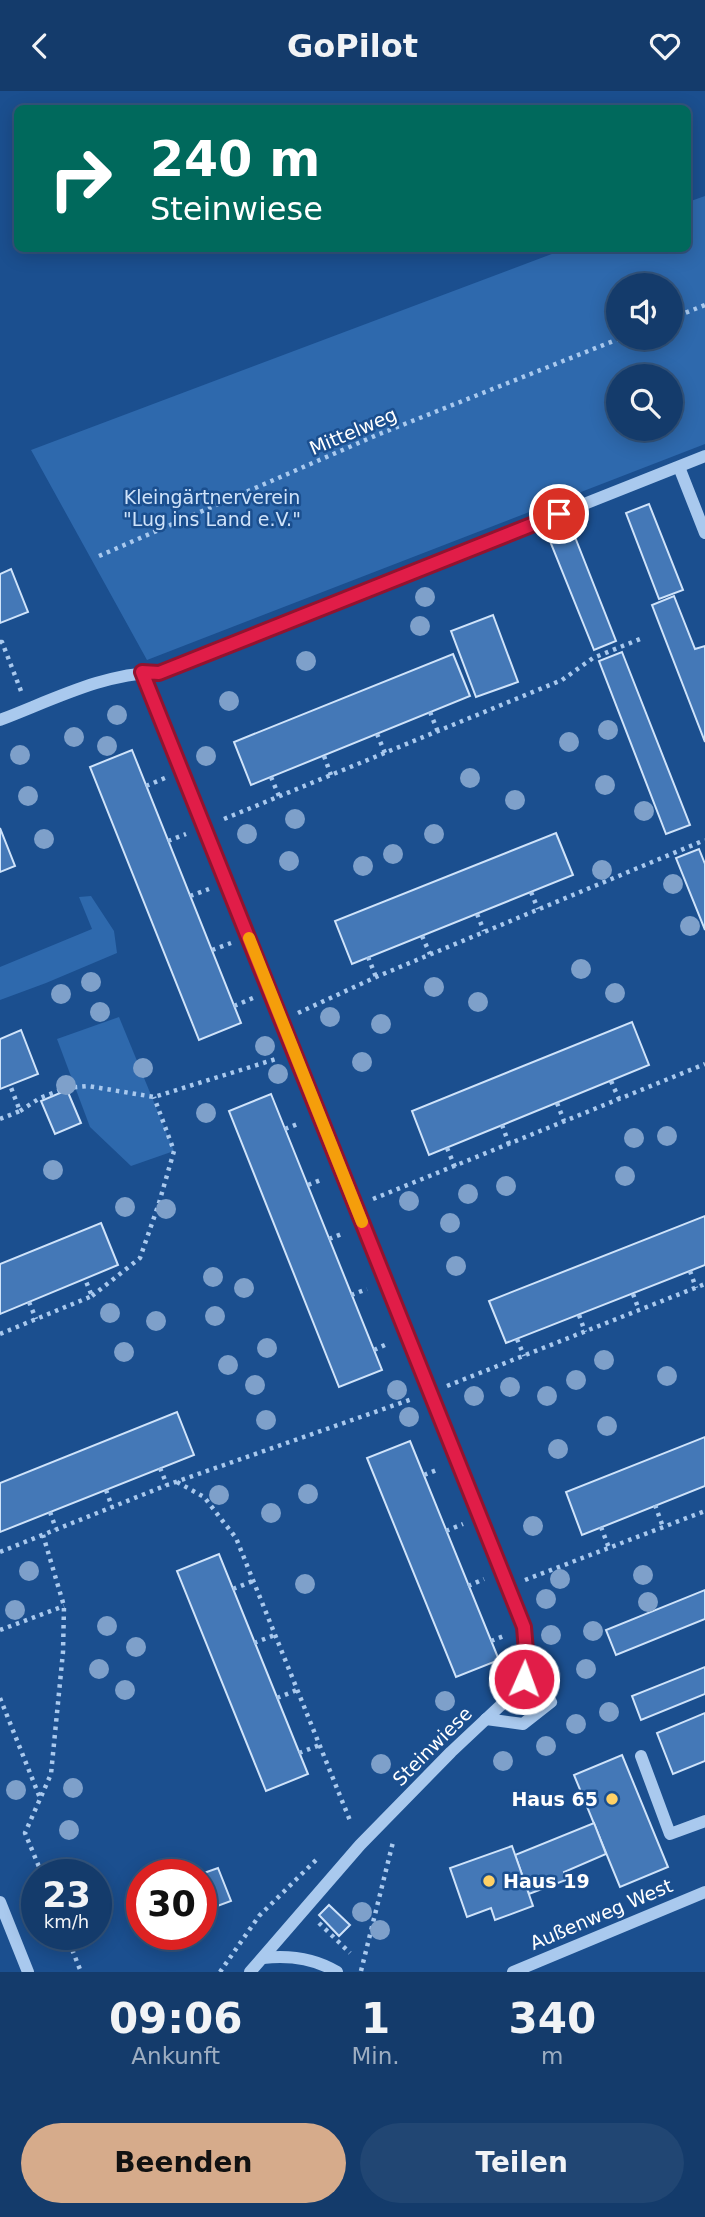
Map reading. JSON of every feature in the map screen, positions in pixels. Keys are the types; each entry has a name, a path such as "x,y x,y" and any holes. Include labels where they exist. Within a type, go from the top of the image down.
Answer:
{"street":[{"path":"0,720 117,676 142,672 159,673 705,456"},
{"path":"679,467 705,533"},
{"path":"142,672 524,1627 527,1663 551,1702 523,1724 486,1719"},
{"name":"Steinwiese","path":"250,1972 360,1845 524,1679 527,1663"},
{"path":"641,1756 670,1834 705,1821"},
{"name":"Außenweg West","path":"520,1971 705,1892"},
{"path":"0,1902 28,1972"},
{"path":"262,1958 278,1956 302,1959 337,1972"}],"path":[{"path":"683,314 705,305"},
{"name":"Mittelweg","path":"99,556 377,435 606,344"},
{"path":"204,827 562,680 593,658 640,639"},
{"path":"1,640 28,709"},
{"path":"430,712 438,732"},
{"path":"377,734 385,753"},
{"path":"324,755 331,775"},
{"path":"271,777 279,796"},
{"path":"281,1020 484,931 705,840"},
{"path":"531,892 538,909"},
{"path":"477,913 484,931"},
{"path":"422,936 430,954"},
{"path":"368,957 376,977"},
{"path":"0,1119 66,1088 88,1086 154,1097 295,1053"},
{"path":"356,1206 705,1064"},
{"path":"611,1081 619,1099"},
{"path":"10,1085 20,1111"},
{"path":"0,1334 92,1296 140,1258 174,1151 154,1097"},
{"path":"557,1103 564,1121"},
{"path":"502,1125 509,1144"},
{"path":"447,1148 455,1167"},
{"path":"690,1271 696,1288"},
{"path":"85,1279 92,1296"},
{"path":"0,1552 177,1481 430,1393 705,1284"},
{"path":"633,1294 639,1310"},
{"path":"29,1302 36,1319"},
{"path":"579,1315 585,1332"},
{"path":"517,1339 524,1356"},
{"path":"160,1468 167,1485"},
{"path":"177,1481 204,1497 236,1538 360,1845"},
{"path":"106,1490 112,1507"},
{"path":"655,1506 663,1527"},
{"path":"508,1587 705,1511"},
{"path":"50,1513 57,1529"},
{"path":"601,1527 610,1548"},
{"path":"36,1859 25,1833 51,1774 63,1652 64,1606 43,1535"},
{"path":"233,1589 253,1581"},
{"path":"0,1630 64,1606"},
{"path":"254,1643 275,1635"},
{"path":"491,1641 499,1638"},
{"path":"277,1698 298,1690"},
{"path":"0,1698 40,1799"},
{"path":"299,1753 320,1745"},
{"path":"362,1971 394,1839"},
{"path":"220,1972 259,1916 301,1875"},
{"path":"285,1891 352,1955"},
{"path":"72,1950 81,1972"},
{"path":"356,1963 362,1971"}],"green space":[{"name":"Kleingärtnerverein \"Lug ins Land e.V.\"","path":"705,196 705,444 147,660 31,450 557,252 691,252 691,201"},
{"path":"91,896 114,931 117,953 0,1000 0,967 92,929 79,897"},
{"path":"119,1017 174,1151 131,1166 90,1127 57,1039"}],"building":[{"path":"649,504 683,590 659,599 626,513"},
{"path":"573,532 616,641 594,650 550,541"},
{"path":"11,569 28,612 0,623 0,574"},
{"path":"674,596 695,649 705,646 705,742 652,605"},
{"path":"493,615 518,682 476,697 451,631"},
{"path":"622,652 690,825 666,834 599,661"},
{"path":"453,654 470,696 251,785 234,742"},
{"path":"132,750 241,1023 199,1040 90,767"},
{"path":"0,828 15,866 0,872"},
{"path":"556,833 573,875 352,964 335,921"},
{"path":"699,849 705,864 705,930 676,858"},
{"path":"632,1022 649,1065 429,1155 412,1111"},
{"path":"21,1030 38,1074 0,1089 0,1039"},
{"path":"67,1090 81,1123 55,1134 41,1101"},
{"path":"271,1094 382,1370 339,1387 229,1111"},
{"path":"705,1216 705,1265 506,1343 489,1301"},
{"path":"101,1223 118,1265 0,1314 0,1264"},
{"path":"177,1412 194,1455 0,1532 0,1483"},
{"path":"705,1437 705,1486 582,1535 566,1492"},
{"path":"410,1441 499,1660 456,1677 367,1458"},
{"path":"219,1554 308,1774 266,1791 177,1571"},
{"path":"705,1590 705,1619 616,1655 606,1630"},
{"path":"705,1667 705,1694 641,1720 632,1696"},
{"path":"705,1713 705,1761 673,1774 657,1733"},
{"name":"Haus 65","path":"622,1755 668,1867 620,1887 574,1775"},
{"path":"594,1823 606,1854 564,1872 566,1880 529,1894 515,1855"},
{"name":"Haus 19","path":"512,1846 533,1906 495,1920 491,1908 467,1917 450,1868"},
{"path":"217,1868 231,1901 217,1906"},
{"path":"329,1905 350,1925 339,1936 319,1915"}],"slow traffic":[{"path":"249,938 362,1222"}],"place":[{"name":"Haus 65","path":"612,1799"},
{"name":"Haus 19","path":"489,1881"}],"route":[{"path":"524,1679 527,1663 524,1627 142,672 159,673 559,514"}]}
